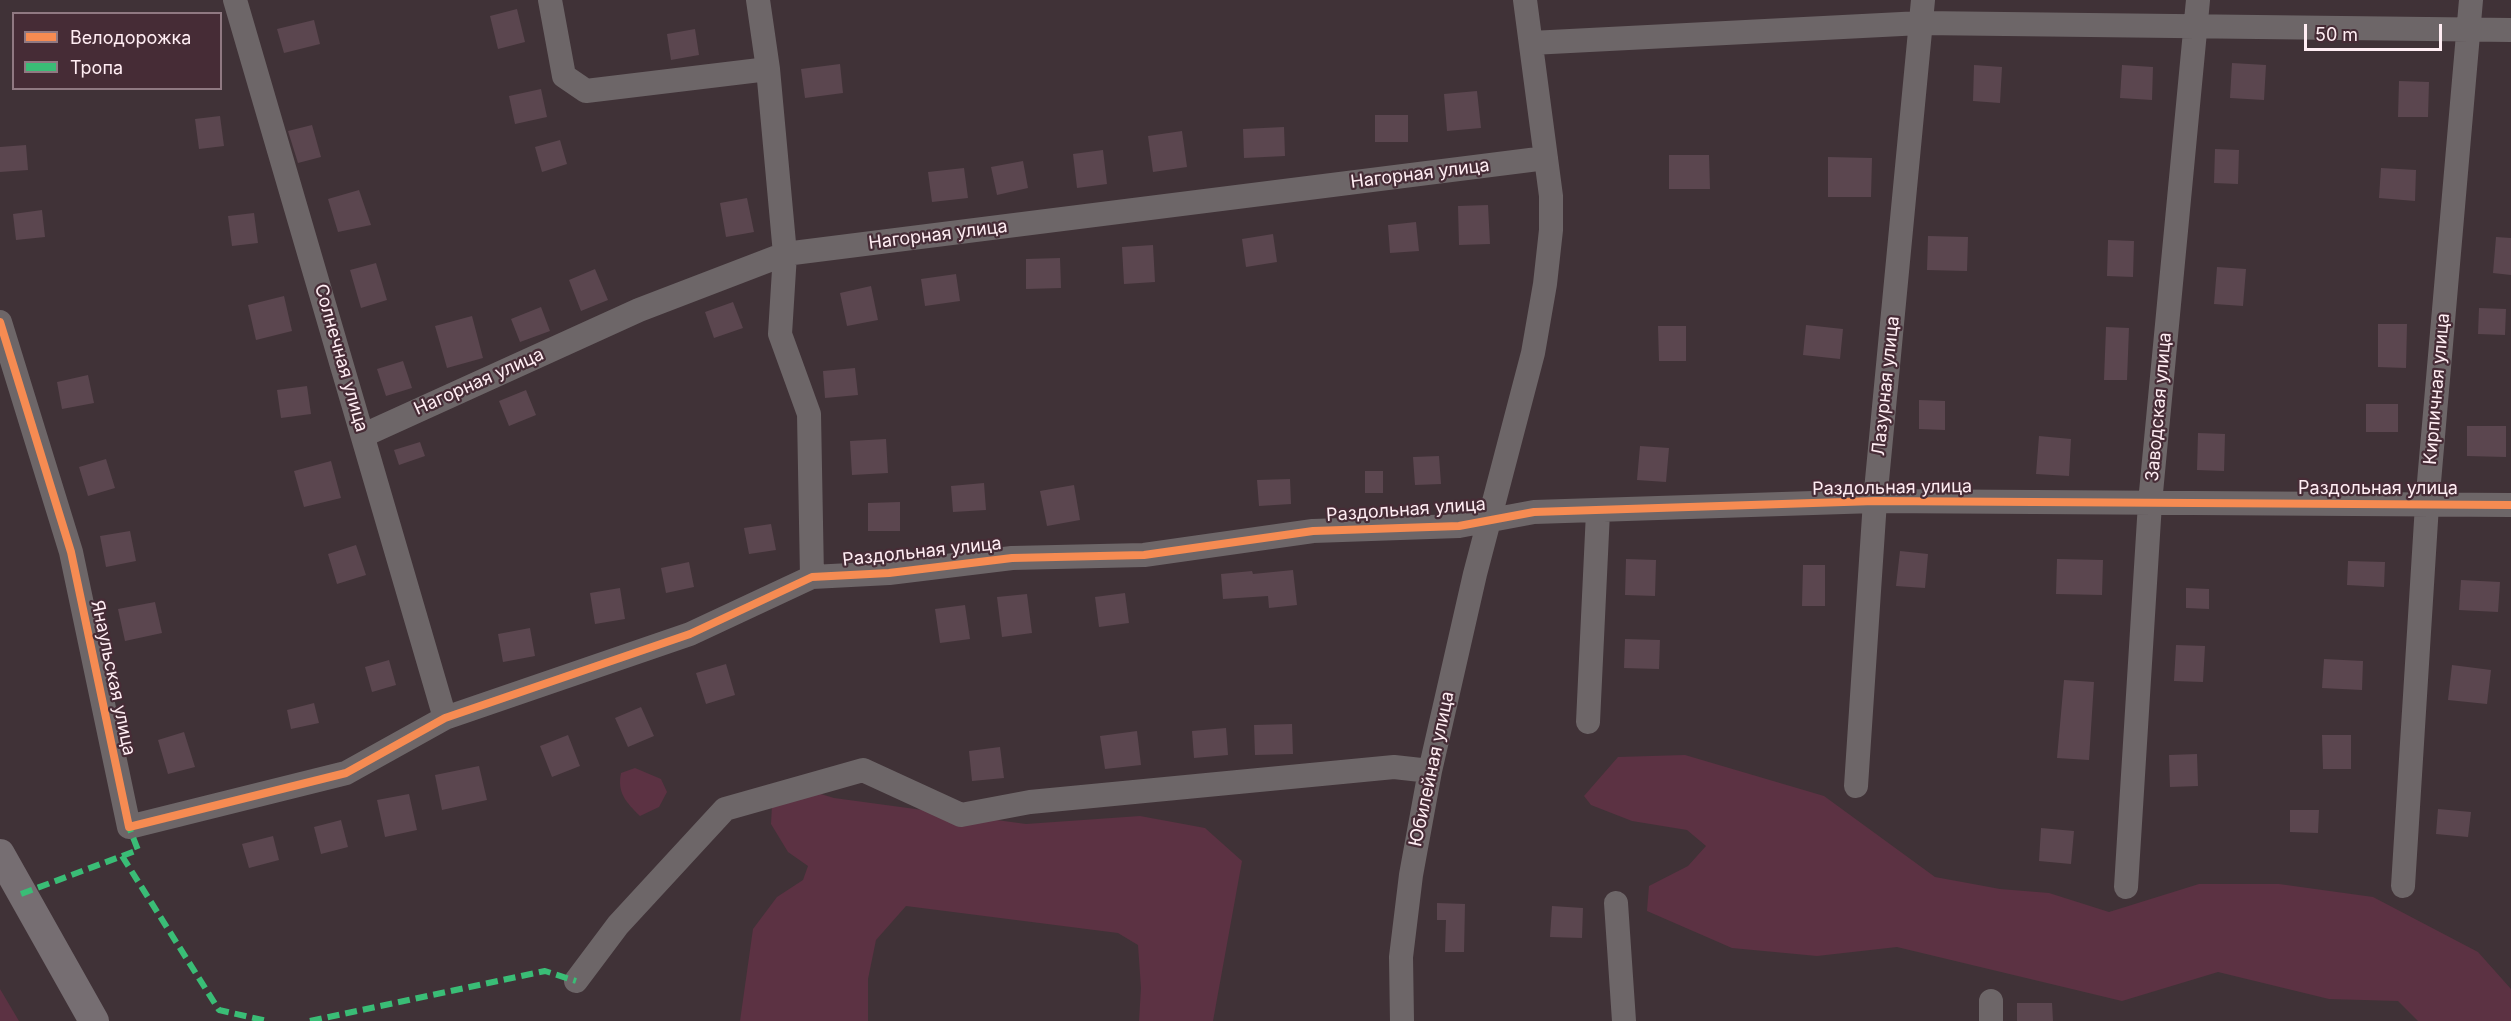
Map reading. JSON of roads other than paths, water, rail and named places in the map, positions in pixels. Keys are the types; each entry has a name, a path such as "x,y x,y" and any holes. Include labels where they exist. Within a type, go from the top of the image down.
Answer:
{"main road":[{"path":"0,854 93,1021"}],"street":[{"name":"Солнечная улица","path":"235,0 445,718"},
{"path":"550,0 564,76 585,91 768,69"},
{"path":"758,0 768,69 785,254 780,334 809,414 812,577"},
{"name":"Юбилейная улица","path":"1402,1021 1401,957 1411,875 1430,771 1475,574 1533,353 1545,284 1551,230 1551,196 1525,0"},
{"name":"Заводская улица","path":"2126,887 2150,503 2198,0"},
{"name":"Кирпичная улица","path":"2403,886 2427,505 2471,0"},
{"path":"1531,44 1922,12 2195,26 2511,30"},
{"name":"Лазурная улица","path":"1856,786 1875,501 1922,12"},
{"name":"Нагорная улица","path":"364,435 639,310 785,254 1546,158"},
{"name":"Янаульская улица","path":"0,322 71,552 129,827 346,773"},
{"name":"Раздольная улица","path":"346,773 445,718 690,634 812,577 890,573 1012,558 1144,555 1314,531 1459,526 1534,512 1598,512 1875,501 2511,505"},
{"path":"1588,722 1598,512"},
{"path":"576,981 618,925 725,809 863,770 961,815 1030,802 1394,767 1430,771"},
{"path":"1616,903 1624,1021"}]}
